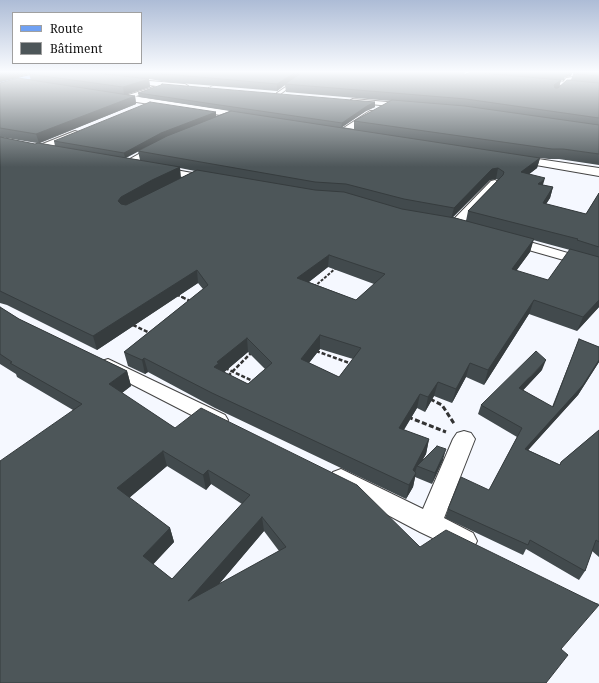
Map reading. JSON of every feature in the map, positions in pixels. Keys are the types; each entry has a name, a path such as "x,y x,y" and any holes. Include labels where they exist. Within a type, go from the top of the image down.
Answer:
{"street":[{"path":"138,108 148,104"},
{"path":"165,104 262,118"},
{"path":"341,131 370,114 392,104 414,106"},
{"path":"218,120 232,114"},
{"path":"58,152 34,148 81,131"},
{"path":"341,131 360,134"},
{"path":"170,140 122,163 220,180"},
{"path":"499,156 599,172"},
{"path":"178,185 197,176"},
{"path":"455,225 495,183"},
{"path":"441,222 470,229"},
{"path":"500,238 599,266"},
{"path":"88,355 237,429"},
{"path":"429,524 464,439"},
{"path":"322,470 479,549"}],"path":[{"path":"310,289 342,264"},
{"path":"176,295 191,301"},
{"path":"127,322 155,335"},
{"path":"314,350 357,366"},
{"path":"227,377 252,352"},
{"path":"218,365 261,385"},
{"path":"428,398 442,405 464,439"},
{"path":"406,416 464,439"}],"building":[{"path":"0,104 114,104 36,134 0,128"},
{"path":"145,104 162,104 216,112 161,133 124,153 54,141"},
{"path":"212,104 371,104 342,123"},
{"path":"385,104 439,104 465,106 599,125 599,154 552,149 354,121"},
{"path":"500,104 599,104 599,118"},
{"path":"231,111 540,158 521,172 545,178 538,184 553,187 543,203 586,214 599,193 599,247 577,240 578,239 468,211 503,175 504,172 498,168 492,169 454,208 404,199 346,184 315,182 138,151 167,136"},
{"path":"0,137 180,167 121,197 118,201 121,204 126,205 197,170 315,190 344,192 402,209 455,218 534,239 512,269 548,280 570,249 599,257 599,300 583,317 534,300 488,370 470,363 456,389 438,382 428,397 420,394 399,428 429,439 413,470 416,473 409,485 212,393 144,358 142,360 124,352 208,285 197,270 93,336 0,291","holes":["329,255 385,274 356,300 297,278","320,335 361,348 339,377 301,359","247,338 272,363 248,384 214,367 219,363 217,362"]},
{"path":"0,307 19,319 127,371 109,384 175,428 201,408 357,485 420,547 446,530 599,605 561,649 568,655 546,683 0,683 0,461 82,404 10,363 12,362 0,354","holes":["163,451 203,475 208,470 250,495 172,579 143,556 170,528 117,488","262,517 286,547 188,601"]},
{"path":"579,339 599,347 599,360 583,385 525,449 560,465 561,462 599,430 599,542 596,540 585,571 530,540 528,545 448,509 461,477 489,490 522,428 481,405 536,351 546,360 519,388 553,407"},
{"path":"437,446 446,449 435,473 417,466"}]}
